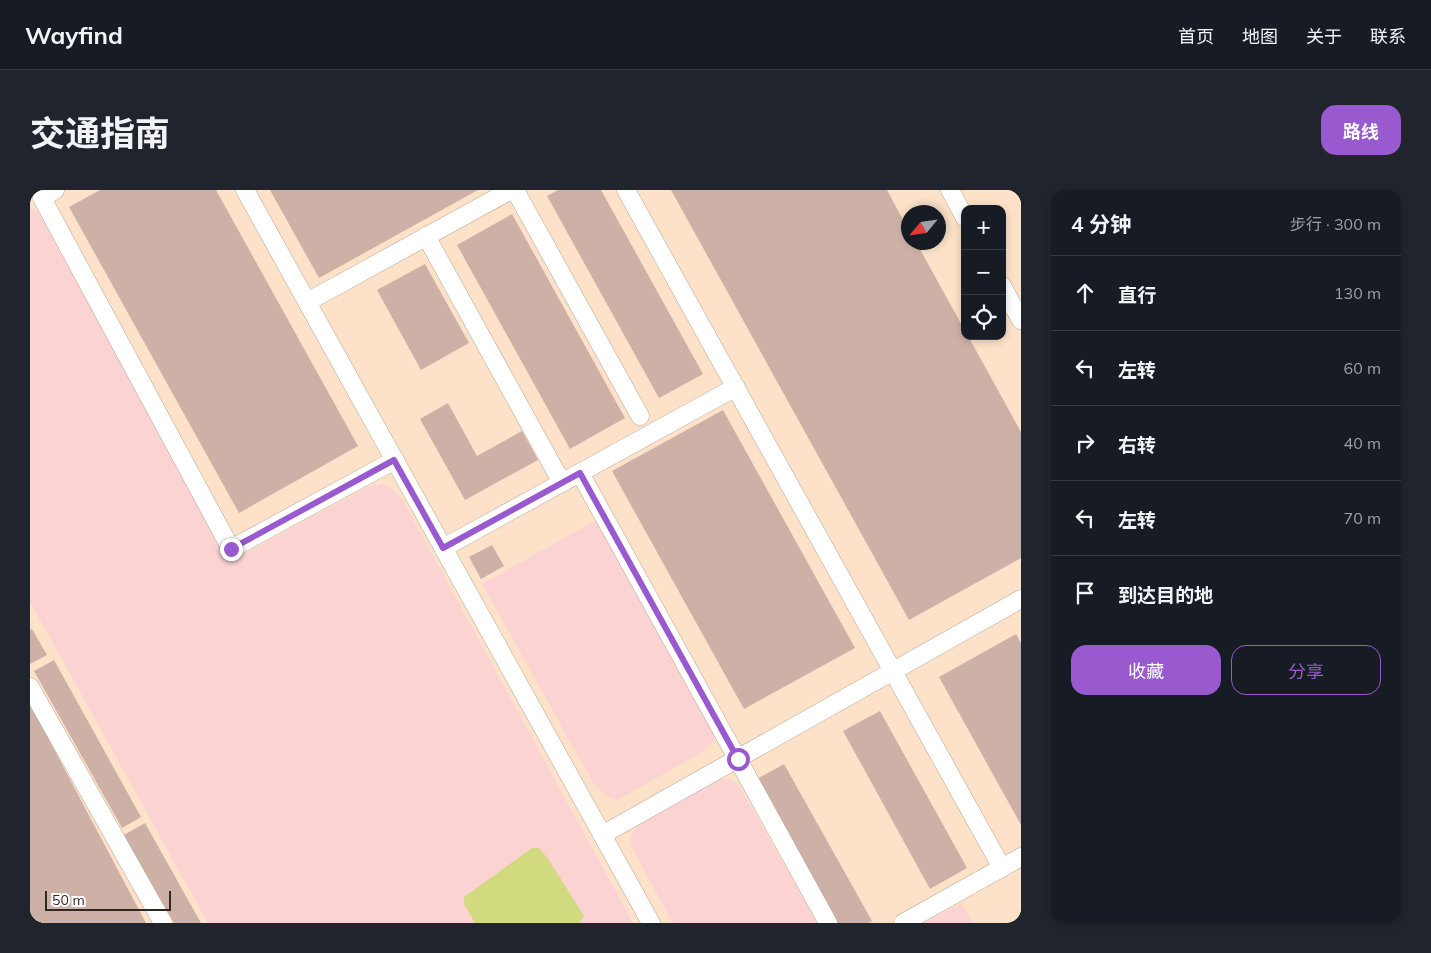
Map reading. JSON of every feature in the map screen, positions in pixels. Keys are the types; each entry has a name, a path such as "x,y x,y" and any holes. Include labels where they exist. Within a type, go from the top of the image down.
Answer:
{"lane":[{"path":"55,190 42,198 231,549 394,460"},
{"path":"245,190 651,923"},
{"path":"307,302 511,190"},
{"path":"515,190 640,416"},
{"path":"626,190 1002,868"},
{"path":"950,190 961,211"},
{"path":"426,236 562,483"},
{"path":"1006,293 1021,320"},
{"path":"443,548 736,388"},
{"path":"580,473 828,923"},
{"path":"602,835 893,671 1020,603"},
{"path":"30,687 163,923"},
{"path":"903,923 1021,857"}],"shaded area":[{"path":"30,190 1021,190 1021,918 1014,923 30,923"},
{"path":"30,209 37,210 229,562 368,487 387,486 402,499 633,923 208,923 30,602"},
{"path":"596,520 707,716 716,737 704,751 618,800 603,794 592,781 482,584"},
{"path":"721,779 732,781 742,790 817,923 673,923 634,852 631,845 631,836 636,827"},
{"path":"532,848 539,848 549,860 584,916 579,923 475,923 464,904 464,897"},
{"path":"961,903 973,923 924,923"}],"building":[{"path":"100,190 216,190 358,446 239,513 69,207"},
{"path":"270,190 478,190 319,278"},
{"path":"558,190 601,190 703,374 659,398 547,196"},
{"path":"671,190 887,190 901,216 901,250 920,250 961,324 961,340 970,340 1021,432 1021,558 909,620"},
{"path":"512,214 625,418 570,449 457,245"},
{"path":"425,264 469,343 421,370 377,290"},
{"path":"448,403 477,456 522,431 538,460 465,500 420,419"},
{"path":"723,410 855,648 744,709 612,471"},
{"path":"492,545 504,566 481,579 469,557"},
{"path":"32,629 47,655 30,664 30,630"},
{"path":"1016,634 1021,643 1021,825 939,677"},
{"path":"54,660 141,817 122,828 34,671"},
{"path":"30,704 146,923 30,923"},
{"path":"880,711 967,868 930,889 843,731"},
{"path":"784,764 872,921 868,923 834,923 755,780"},
{"path":"145,823 201,923 174,923 124,835"}],"route":[{"path":"231,549 394,460 443,548 580,473 738,759"}]}
